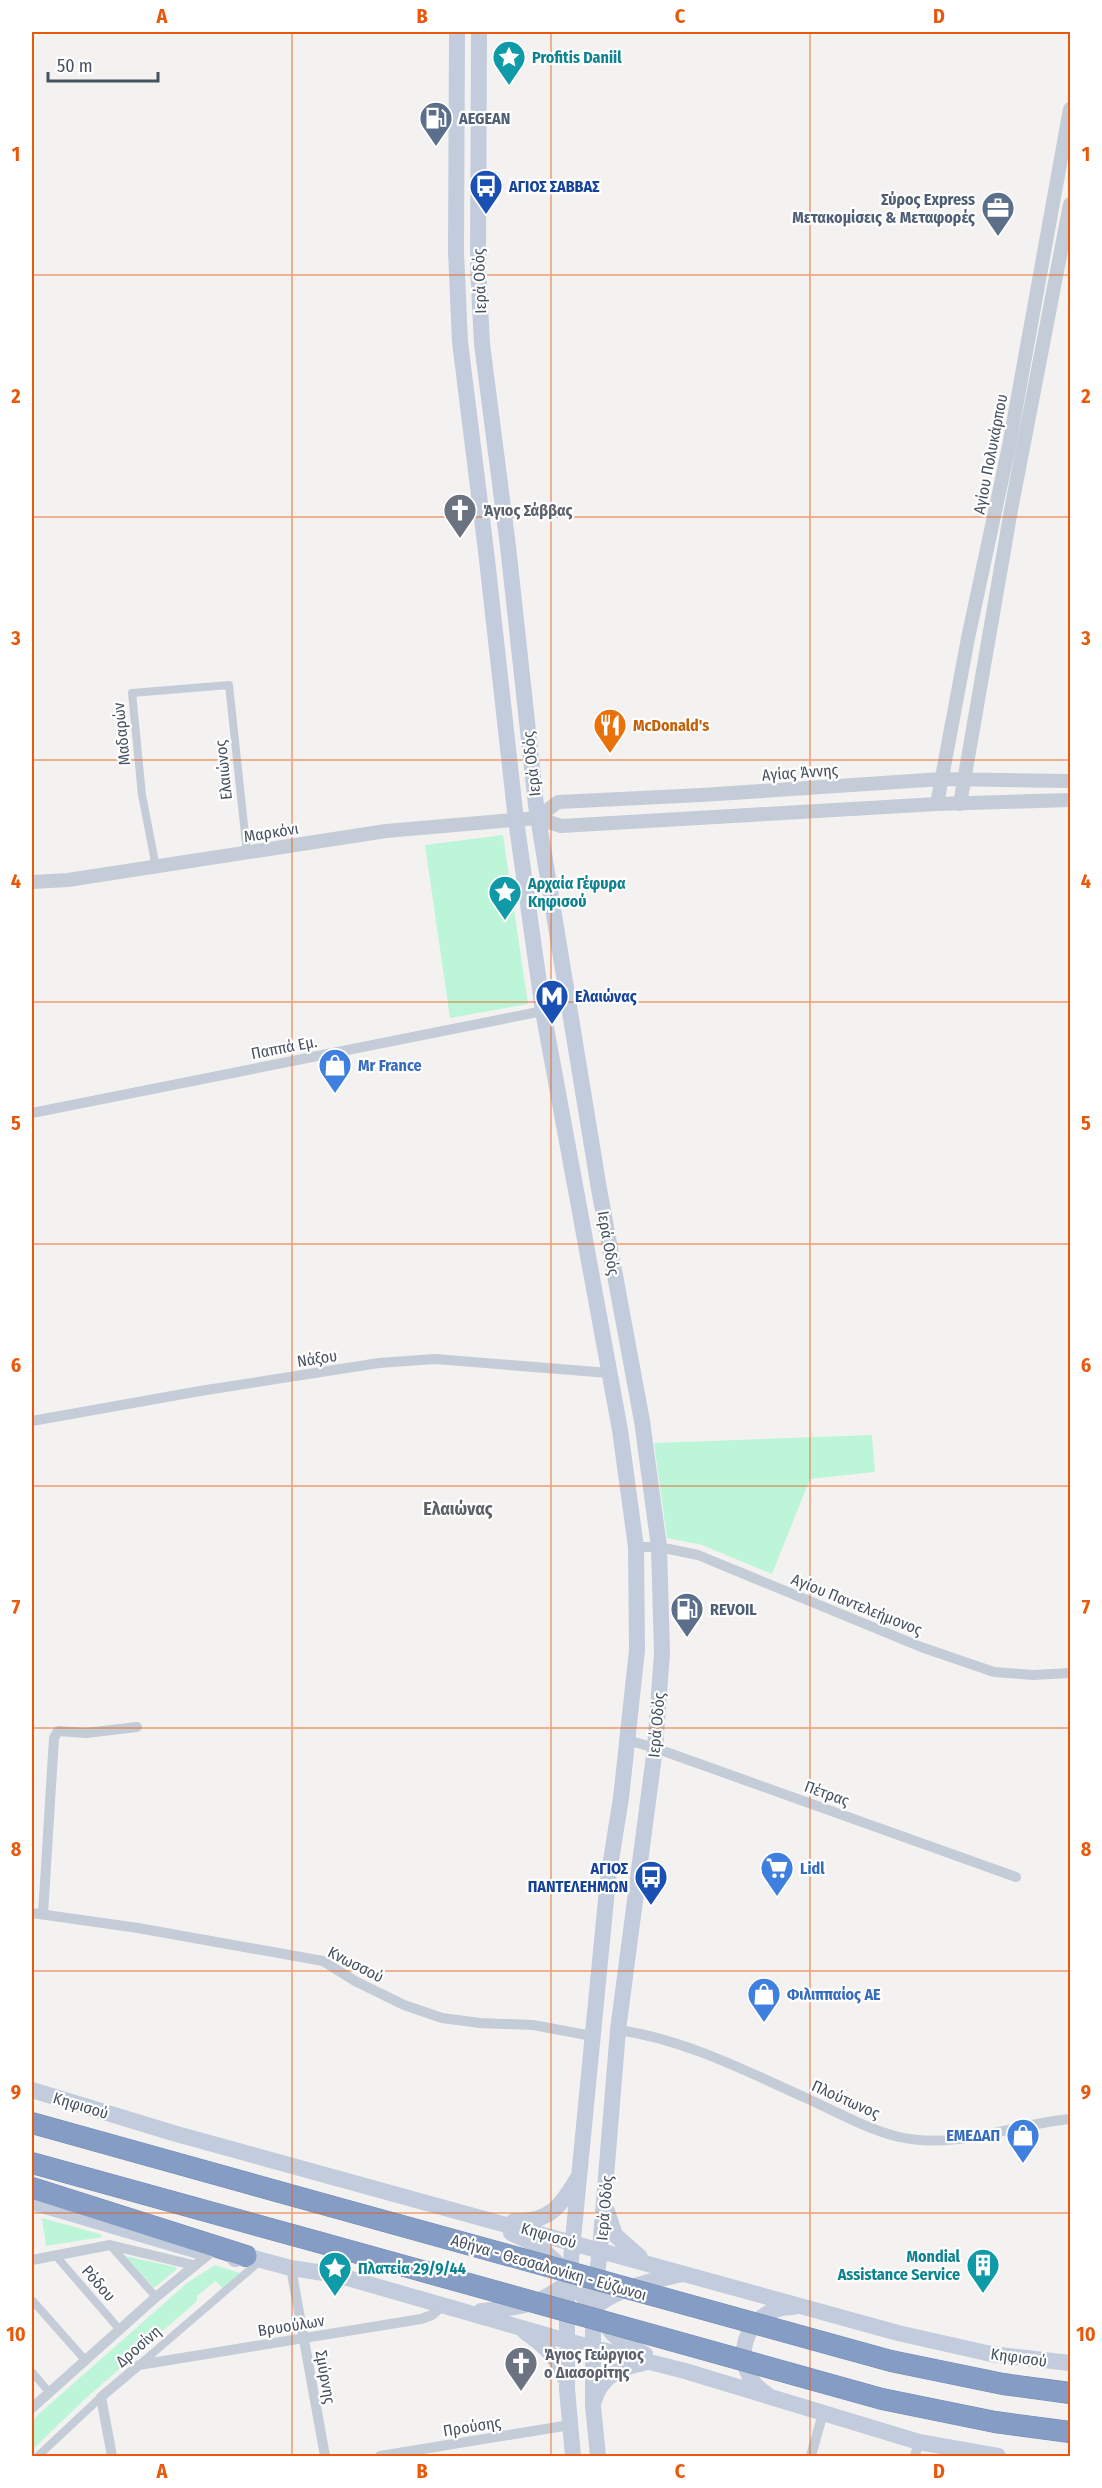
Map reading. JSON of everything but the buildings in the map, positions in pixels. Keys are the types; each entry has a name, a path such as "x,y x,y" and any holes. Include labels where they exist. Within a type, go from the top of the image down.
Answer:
{"highway":[{"name":"Αθήνα - Θεσσαλονίκη - Εύζωνοι","path":"32,2123 891,2361 1003,2384 1071,2393"},
{"path":"32,2163 873,2396 995,2422 1071,2432"},
{"path":"32,2188 253,2259"}],"main road":[{"name":"Ιερά Οδός","path":"457,32 456,241 460,342 516,820 543,1011 626,1470 636,1547 637,1650 621,1798 608,1879 567,2301 567,2389 573,2457"},
{"name":"Ιερά Οδός","path":"479,32 478,266 482,344 508,546 537,818 599,1190 642,1421 659,1547 662,1653 656,1748 618,2030 593,2308 593,2406 598,2457"},
{"name":"Κηφισού","path":"32,2090 172,2133 494,2220 806,2308 991,2354 1071,2363"},
{"path":"32,2099 172,2133"},
{"path":"494,2220 527,2222 548,2215 566,2198 581,2173"},
{"path":"605,2193 608,2216 615,2235 648,2263"},
{"path":"32,2202 208,2254 235,2259 253,2259 337,2275 567,2341 670,2367 823,2413 917,2449 999,2457"},
{"path":"472,2215 537,2245 555,2261 607,2327 622,2342 670,2367"},
{"path":"469,2312 533,2304 561,2289 600,2250"},
{"path":"567,2341 577,2322 611,2296 630,2287 685,2274"},
{"path":"781,2401 765,2394 750,2378 745,2365 745,2340 752,2326 767,2313 783,2307 806,2308"},
{"path":"512,2324 540,2342 555,2358 563,2373 567,2389"},
{"path":"593,2406 596,2391 611,2374 622,2368 647,2362"}],"street":[{"name":"Αγίου Πολυκάρπου","path":"937,804 1012,426 1071,110"},
{"name":"Αγίου Πολυκάρπου","path":"960,804 1011,510 1071,204"},
{"name":"Ελαιώνος","path":"229,685 247,853"},
{"name":"Μαδαρών","path":"156,867 142,795 132,693 229,685"},
{"name":"Αγίας Άννης","path":"537,818 558,802 942,779 1071,781"},
{"name":"Αγίας Άννης","path":"516,820 537,818 561,825 937,804 1071,800"},
{"name":"Μαρκόνι","path":"32,882 68,880 386,831 516,820"},
{"name":"Παππά Εμ.","path":"32,1113 543,1011"},
{"name":"Νάξου","path":"32,1421 200,1391 379,1363 424,1359 609,1373"},
{"name":"Αγίου Παντελεήμονος","path":"636,1547 659,1547 699,1555 921,1647 983,1669 1033,1675 1071,1673"},
{"path":"37,1913 54,1738 58,1731 86,1733 137,1727"},
{"name":"Πέτρας","path":"627,1740 656,1748 1016,1877"},
{"name":"Κνωσσού","path":"37,1913 138,1928 323,1961 355,1981 404,2005 442,2018 480,2023 533,2025 592,2036"},
{"name":"Πλούτωνος","path":"618,2030 661,2037 795,2093 863,2125 899,2137 938,2141 1071,2120"},
{"path":"110,2245 156,2297"},
{"path":"32,2260 110,2245 194,2265"},
{"name":"Δροσίνη","path":"32,2408 156,2297 208,2254"},
{"name":"Ρόδου","path":"56,2256 120,2330"},
{"name":"Δροσίνη","path":"38,2457 253,2259"},
{"name":"Σμύρνης","path":"291,2268 325,2457"},
{"path":"32,2300 86,2361"},
{"name":"Βρυούλων","path":"139,2365 421,2319 432,2315 443,2305"},
{"path":"32,2372 49,2392"},
{"path":"101,2397 112,2457"},
{"path":"812,2457 823,2413"},
{"name":"Προύσης","path":"380,2457 570,2425"}],"green space":[{"path":"503,835 528,1004 450,1018 425,845"},
{"path":"872,1435 875,1472 810,1479 772,1574 702,1545 667,1538 654,1443"},
{"path":"42,2218 100,2234 102,2237 46,2246"},
{"path":"125,2256 176,2267 176,2270 154,2288"},
{"path":"215,2265 240,2273 223,2288 215,2281 197,2296 197,2301 85,2399 32,2450 32,2420 187,2283"}],"place":[{"name":"Profitis Daniil","path":"509,86"},
{"name":"AEGEAN","path":"436,147"},
{"name":"ΑΓΙΟΣ ΣΑΒΒΑΣ","path":"486,215"},
{"name":"Σύρος Express Μετακομίσεις & Μεταφορές","path":"998,237"},
{"name":"Άγιος Σάββας","path":"460,539"},
{"name":"McDonald's","path":"610,754"},
{"name":"Αρχαία Γέφυρα Κηφισού","path":"505,921"},
{"name":"Ελαιώνας","path":"552,1025"},
{"name":"Mr France","path":"335,1094"},
{"name":"REVOIL","path":"687,1638"},
{"name":"Lidl","path":"777,1897"},
{"name":"ΑΓΙΟΣ ΠΑΝΤΕΛΕΗΜΩΝ","path":"651,1906"},
{"name":"Φιλιππαίος ΑΕ","path":"764,2023"},
{"name":"ΕΜΕΔΑΠ","path":"1023,2164"},
{"name":"Mondial Assistance Service","path":"983,2294"},
{"name":"Πλατεία 29/9/44","path":"335,2297"},
{"name":"Άγιος Γεώργιος ο Διασορίτης","path":"521,2392"}],"district":[{"name":"Ελαιώνας","path":"458,1509"}]}
